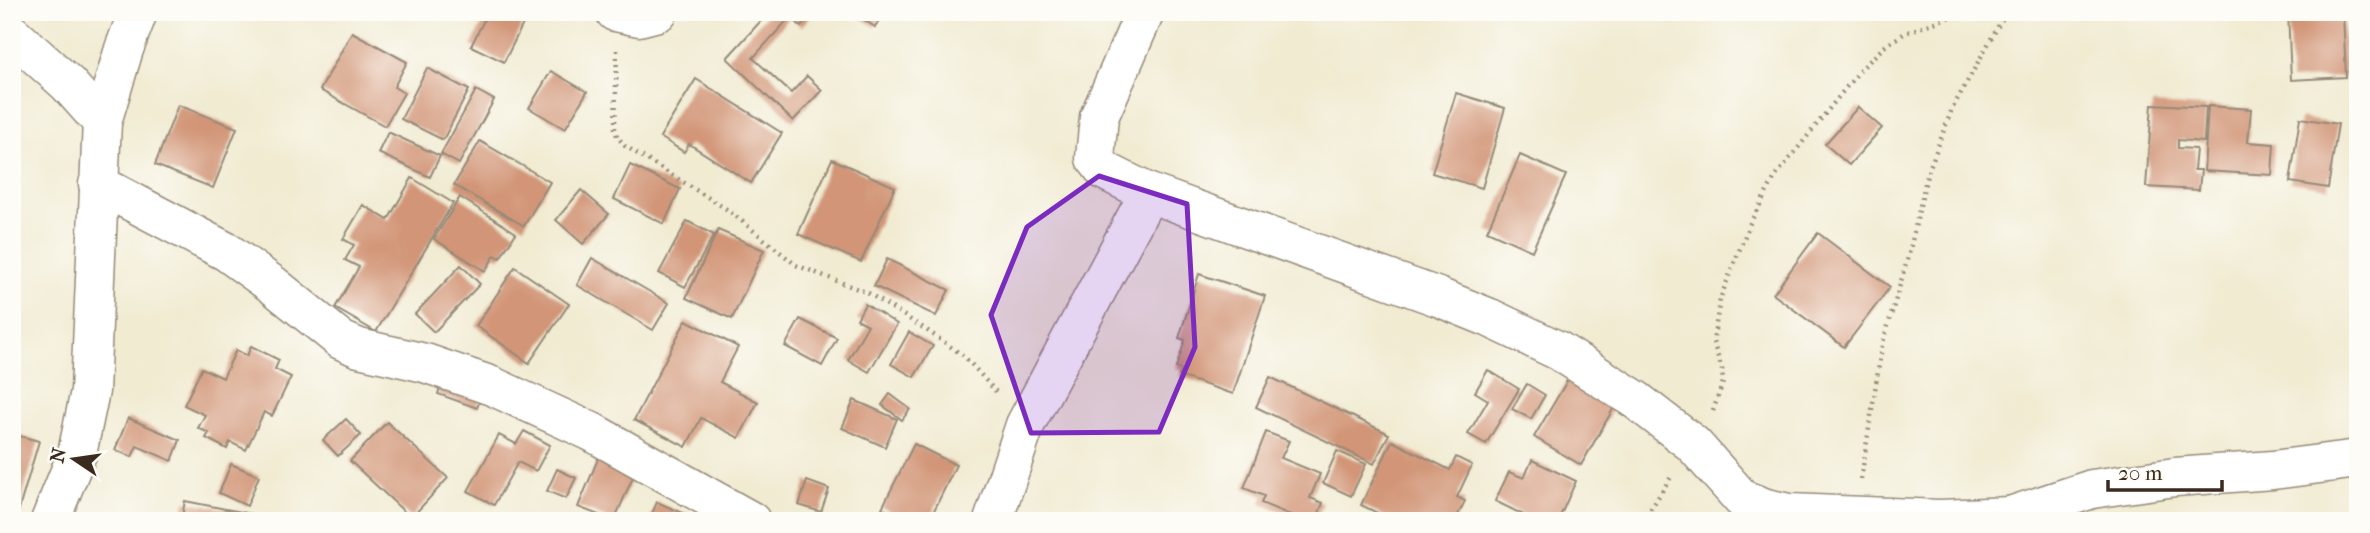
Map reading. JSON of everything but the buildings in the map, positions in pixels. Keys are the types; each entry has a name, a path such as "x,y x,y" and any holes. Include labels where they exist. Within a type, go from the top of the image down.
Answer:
{"street":[{"path":"50,521 76,454 90,391 102,122 138,12"},
{"path":"616,13 639,18 658,12"},
{"path":"1145,12 1100,117 1095,158 1105,171 1149,193 1490,318 1559,351 1636,400 1693,444 1749,510 1766,508 1789,513 1940,519 2006,518 2091,489 2175,477 2273,470 2358,459"},
{"path":"12,34 68,84 102,122"},
{"path":"98,184 227,252 341,340 359,348 425,363 492,386 592,432 751,521"},
{"path":"992,521 1025,425 1149,193"}],"path":[{"path":"1643,521 1715,408 1723,383 1722,369 1713,342 1720,299 1750,223 1775,177 1860,70 1884,47 1905,33 1964,12"},
{"path":"1857,515 1868,423 1882,346 1909,254 1927,175 1952,108 2006,12"},
{"path":"616,13 615,128 617,136 625,146 728,210 796,265 868,293 964,356 1025,425"}],"highlighted area":[{"path":"1099,176 1187,204 1195,347 1159,432 1031,433 991,315 1027,227"}]}
